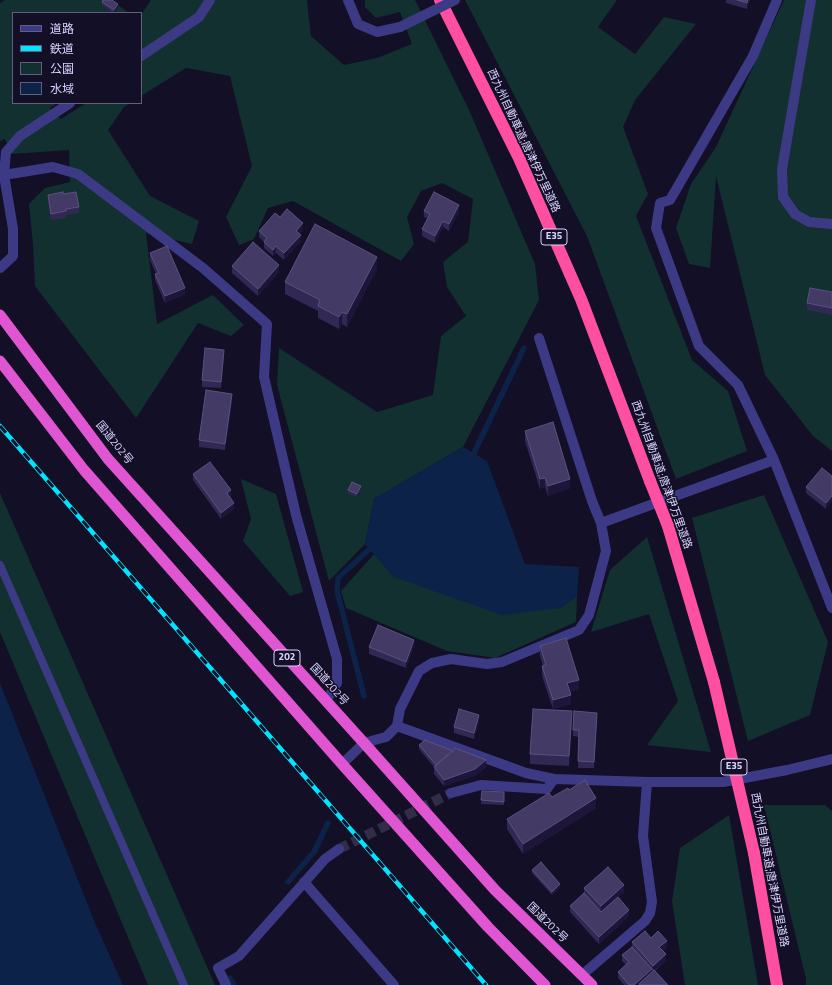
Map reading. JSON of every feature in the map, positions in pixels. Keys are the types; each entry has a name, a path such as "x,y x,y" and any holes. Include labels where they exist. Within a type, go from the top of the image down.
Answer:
{"highway":[{"name":"西九州自動車道;唐津伊万里道路","path":"440,0 519,158 581,299 668,526 714,682 754,853 777,985"},
{"name":"国道202号","path":"0,314 108,459 495,890 592,985"},
{"name":"202","path":"0,361 84,470 342,764 488,927 545,985"}],"street":[{"path":"142,55 199,17 210,0"},
{"path":"348,0 358,24 377,32 400,27 455,0"},
{"path":"777,0 753,56 670,200 660,203 656,228 699,346 738,385 774,460 832,608"},
{"path":"811,0 782,169 783,197 795,214 809,222 832,224"},
{"path":"0,268 13,256 13,229 4,175 6,152 20,136 68,104"},
{"path":"4,175 53,167 78,174 203,268 267,324 264,377 296,515 337,659 337,683 326,701"},
{"path":"342,764 364,743 386,737 397,726 400,708 419,672 432,663 451,659 487,664 502,662 579,630 588,615 606,551 601,523 592,501 539,338"},
{"path":"601,523 774,460"},
{"path":"397,726 526,773 554,779 647,782 723,782 787,770 832,759"},
{"path":"451,793 481,785 547,789 554,779"},
{"path":"582,976 645,922 650,913 652,902 643,836 647,782"},
{"path":"226,985 218,968 239,956 325,859 339,849"},
{"path":"304,882 394,985"}],"lane":[{"path":"0,565 184,985"}],"green space":[{"path":"5,0 111,0 128,12 12,12 12,104 56,104 50,108 61,119 84,104 129,104 124,107 108,130 150,196 199,221 192,244 146,233 157,324 213,295 244,325 231,336 198,323 136,418 35,286 29,204 45,188 70,182 69,150 11,154 5,139 0,141 0,3"},
{"path":"151,0 307,0 311,36 344,65 377,58 412,44 400,12 376,18 365,7 365,0 415,0 470,112 535,264 539,300 463,447 374,499 365,544 329,581 277,385 279,348 377,412 433,395 441,336 466,316 447,287 443,262 468,242 473,199 442,183 421,191 407,217 414,244 401,261 293,201 268,208 254,239 239,245 226,217 252,166 230,76 186,68 142,95 142,14"},
{"path":"465,0 617,0 598,27 635,54 664,17 696,24 635,100 623,127 648,194 636,216 692,360 728,391 747,451 676,479 587,236"},
{"path":"784,0 832,0 832,451 813,436 765,375 716,176 710,268 689,264 676,228 691,184 716,147"},
{"path":"241,479 276,494 303,592 290,596 243,541 251,519"},
{"path":"0,493 215,985 148,985 0,632"},
{"path":"764,495 828,642 810,715 748,741 692,518"},
{"path":"647,537 711,752 647,745 678,701 649,614 591,632 610,570"},
{"path":"374,554 394,577 560,608 577,596 576,622 495,658 447,651 346,608 341,591"},
{"path":"764,805 825,805 832,811 832,985 806,985 806,979"},
{"path":"729,815 758,985 685,985 672,901 680,848"}],"water":[{"path":"463,447 487,461 525,564 579,567 577,596 560,608 502,615 394,577 365,544 374,499"},
{"path":"0,683 95,923 123,985 0,985"}],"building":[{"path":"103,0 112,0 118,4 114,10 102,2"},
{"path":"737,0 748,0 747,3"},
{"path":"63,192 63,194 76,192 79,207 66,209 66,211 51,214 48,195"},
{"path":"434,192 459,205 449,224 443,221 435,236 422,229 430,214 424,211"},
{"path":"287,209 303,223 296,231 301,235 284,253 276,246 273,250 264,242 267,238 259,231 275,213 280,217"},
{"path":"315,224 377,257 347,314 342,312 339,317 318,306 320,300 285,282"},
{"path":"253,242 279,265 258,289 232,266"},
{"path":"167,246 185,288 165,296 155,274 159,273 150,253"},
{"path":"810,288 832,292 832,308 807,303"},
{"path":"205,348 224,350 221,382 202,380"},
{"path":"206,390 232,394 225,444 199,440"},
{"path":"553,422 570,479 548,486 545,478 540,479 525,431"},
{"path":"210,462 231,490 227,493 234,503 221,513 193,474"},
{"path":"822,468 832,476 832,496 826,503 806,487"},
{"path":"352,482 361,486 357,494 348,490"},
{"path":"378,625 414,640 406,662 369,647"},
{"path":"566,638 579,680 567,683 571,695 553,700 542,666 546,665 540,646"},
{"path":"459,709 479,715 474,733 454,727"},
{"path":"533,709 572,711 569,756 530,754"},
{"path":"574,711 597,713 594,762 578,761 579,730 573,730"},
{"path":"425,740 453,751 436,765 419,745"},
{"path":"455,748 486,760 475,769 444,780 434,767"},
{"path":"585,780 596,798 523,844 507,819 549,793 552,797 568,788 569,790"},
{"path":"482,791 504,792 504,802 481,800"},
{"path":"541,862 560,884 552,892 532,870"},
{"path":"608,867 624,885 601,906 584,888"},
{"path":"584,893 601,912 618,897 629,910 599,937 570,906"},
{"path":"645,931 651,938 658,931 667,941 659,947 666,954 653,966 632,942"},
{"path":"632,947 652,969 634,985 629,985 618,972 629,962 622,955"},
{"path":"654,970 668,985 639,984"}],"waterway":[{"path":"469,458 473,455 524,348"},
{"path":"364,696 337,591 338,578 374,545"},
{"path":"288,882 314,852 328,823"},
{"path":"230,978 234,985"}],"tunnel":[{"path":"339,849 451,793"}],"railway":[{"path":"0,426 486,985"}]}
